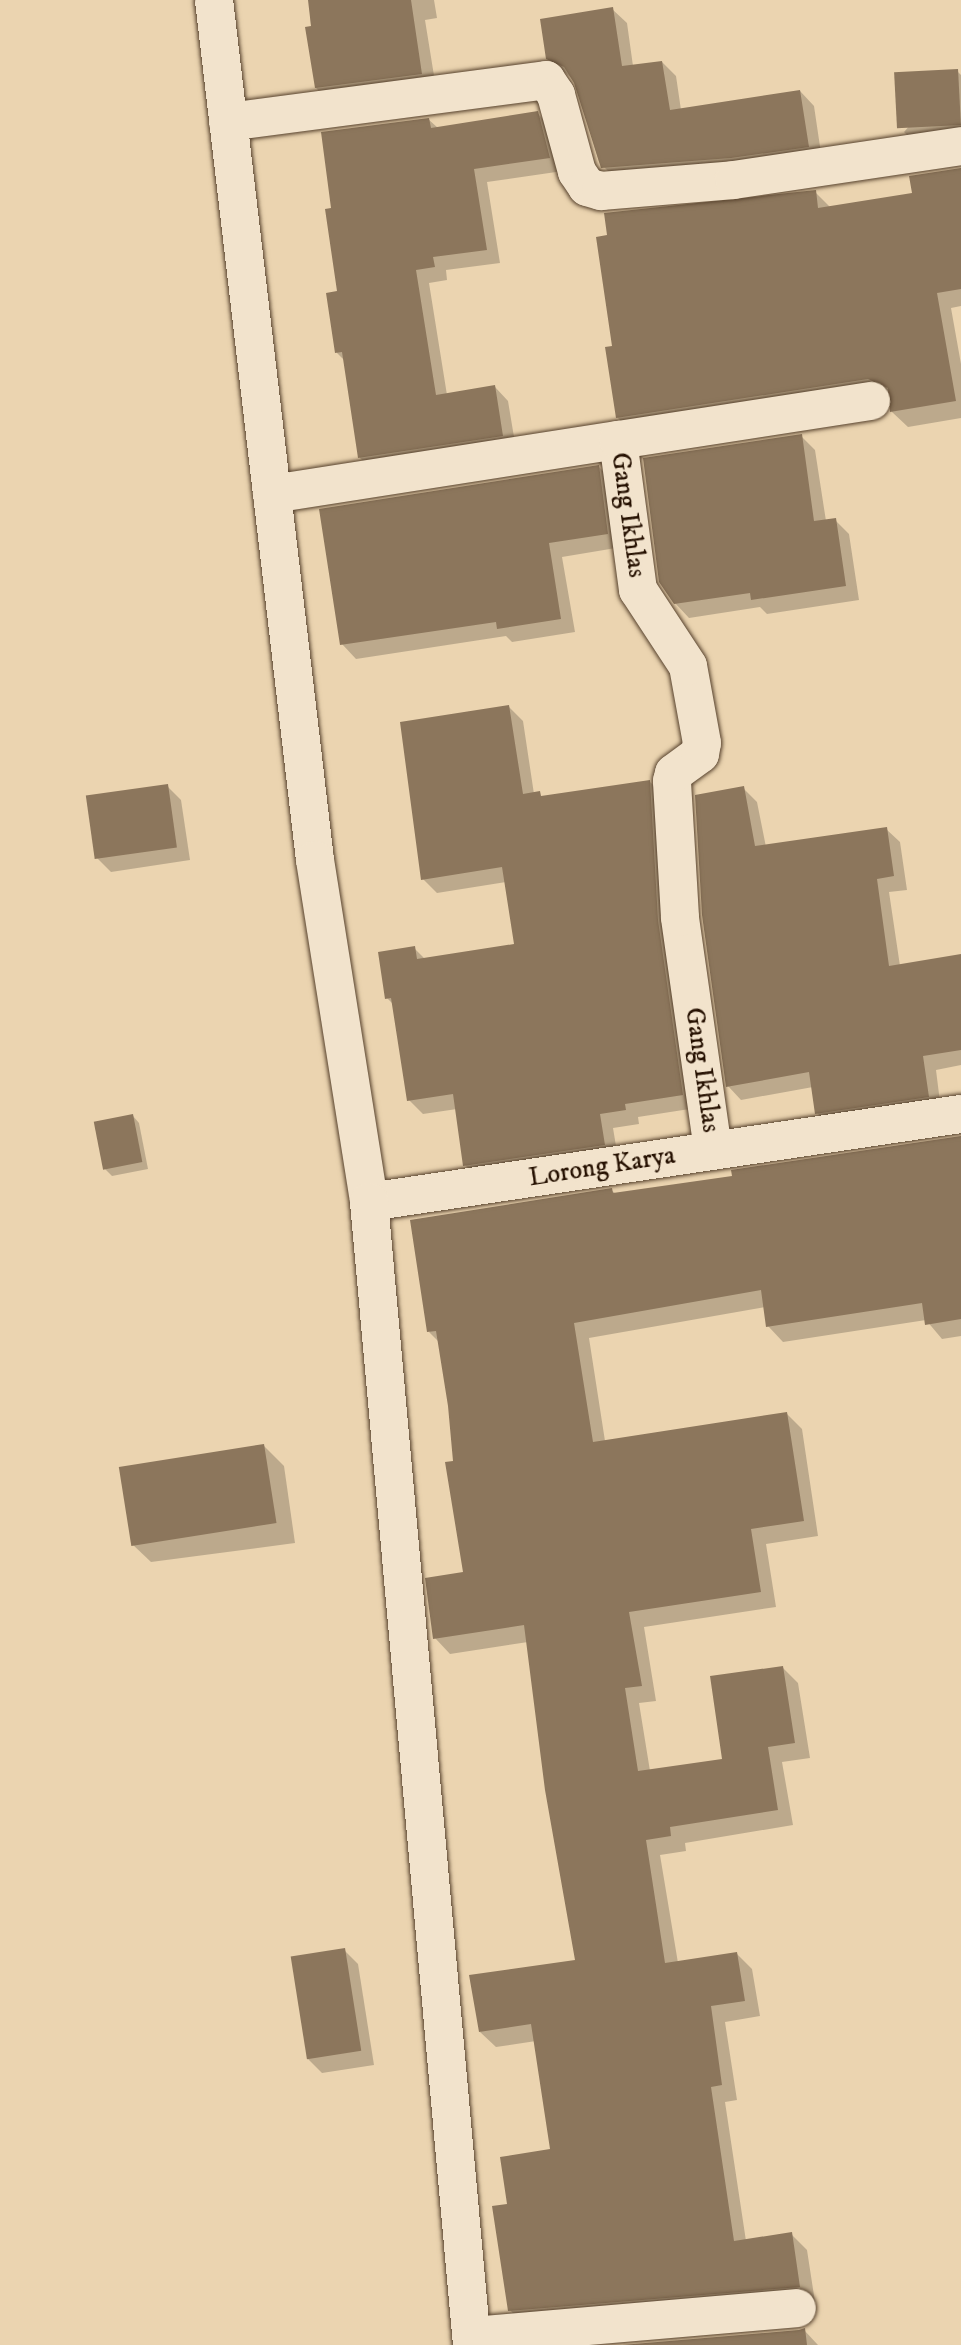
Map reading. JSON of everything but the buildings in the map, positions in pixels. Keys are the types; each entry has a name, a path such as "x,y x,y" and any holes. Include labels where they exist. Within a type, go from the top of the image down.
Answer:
{"street":[{"path":"214,0 315,860 369,1202 472,2341 797,2308"},
{"path":"228,122 546,80 556,95 577,172 587,187 601,191 734,180 961,146"},
{"name":"Gang Ikhlas","path":"713,1150 680,916 672,781 674,773 700,754 702,743 688,666 638,590 618,440 871,401"},
{"path":"272,494 618,440"},
{"name":"Lorong Karya","path":"369,1202 961,1114"}]}
